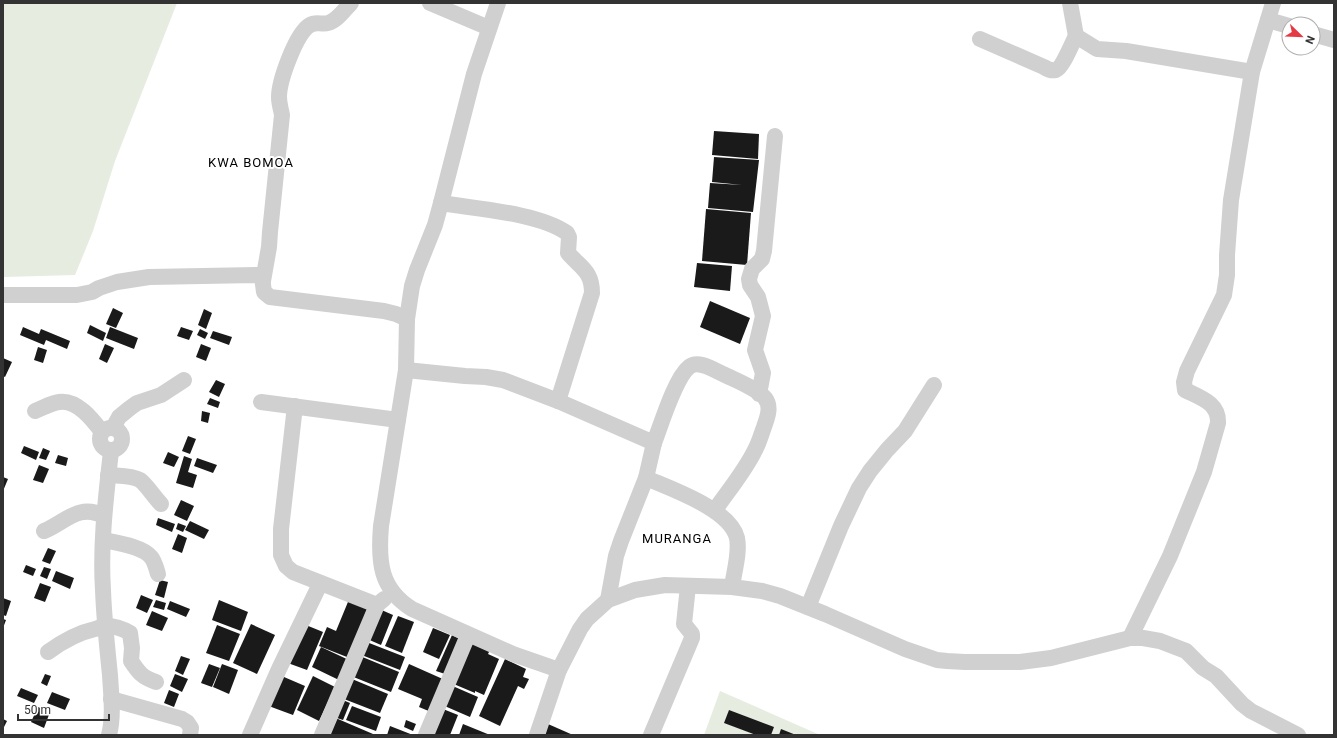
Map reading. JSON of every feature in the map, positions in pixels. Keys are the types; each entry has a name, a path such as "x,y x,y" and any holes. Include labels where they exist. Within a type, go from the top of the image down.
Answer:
{"street":[{"path":"351,3 328,24 314,23 306,28 296,43 283,75 279,97 279,105 282,115 269,247 263,281 264,292 270,297 384,311 408,319"},
{"path":"430,3 489,28"},
{"path":"498,3 472,81 435,224 412,286 408,319 406,370 383,510 380,540 382,569 387,583 393,592 400,601 412,609 513,654 559,670"},
{"path":"980,39 1050,70 1056,70 1061,66 1076,36 1070,3"},
{"path":"1130,638 1170,556 1204,472 1218,423 1215,408 1211,404 1186,390 1184,382 1187,371 1224,295 1227,275 1231,200 1252,72 1273,3"},
{"path":"1268,20 1281,24"},
{"path":"1076,36 1096,49 1126,51 1252,72"},
{"path":"1321,36 1334,40"},
{"path":"759,394 763,373 755,350 763,316 758,297 750,285 750,274 754,266 762,259 764,251 775,136"},
{"path":"441,203 515,214 540,221 567,234 569,237 568,253 588,274 592,282 592,293 558,401"},
{"path":"3,295 77,295 92,292 117,282 164,276 256,275 260,276 263,281"},
{"path":"608,600 616,556 646,478 654,443 677,383 690,365 697,364 707,366 740,382 766,399 769,406 768,414 756,449 714,510"},
{"path":"406,370 464,376 486,376 503,380 558,401 654,443"},
{"path":"107,430 119,417 137,403 160,395 184,380"},
{"path":"808,607 841,526 859,488 870,471 905,431 934,385"},
{"path":"35,411 60,402 69,402 107,430 120,432 122,440 119,448 111,451 104,516 102,568 111,699 109,735"},
{"path":"261,402 398,420"},
{"path":"295,406 281,529 281,555 288,569 320,584 377,605"},
{"path":"108,475 138,479 144,483 152,495 161,504"},
{"path":"646,478 714,510 734,529 737,538 738,550 732,587"},
{"path":"44,531 56,526 70,516 85,511 104,516"},
{"path":"103,540 140,549 148,553 155,563 158,574"},
{"path":"250,735 279,669 320,584"},
{"path":"537,735 559,670 580,629 591,615 608,600 645,587 688,586 732,587 762,591 808,607 905,649 937,660 965,662 1020,662 1052,658 1130,638 1143,638 1160,641 1186,651 1203,668 1216,676 1246,707 1265,719 1298,735"},
{"path":"651,735 692,638 692,634 684,624 688,586"},
{"path":"322,735 377,605 393,592"},
{"path":"48,652 59,644 78,634 97,629 105,625 118,628 130,633 132,648 131,661 144,678 156,682"},
{"path":"426,735 468,635"},
{"path":"111,699 182,719 187,722 191,728 190,735"}],"shaded area":[{"path":"3,3 177,3 115,161 93,231 75,275 3,277"},
{"path":"720,691 820,735 704,735"}],"building":[{"path":"714,131 759,134 758,159 712,155"},
{"path":"714,157 759,160 753,212 708,208 710,183 742,185 712,182"},
{"path":"706,209 751,213 747,265 702,261"},
{"path":"697,263 732,266 730,291 694,287"},
{"path":"710,301 750,318 740,344 700,327"},
{"path":"113,308 123,313 116,328 106,324"},
{"path":"204,309 212,313 206,329 198,325"},
{"path":"90,325 106,333 103,341 87,333"},
{"path":"23,327 39,334 41,329 70,341 67,349 46,340 44,345 20,335"},
{"path":"110,327 138,338 134,349 106,338"},
{"path":"181,327 193,331 189,340 177,336"},
{"path":"200,329 208,333 205,339 197,335"},
{"path":"213,331 232,337 229,345 210,338"},
{"path":"105,344 114,348 107,363 99,359"},
{"path":"201,344 211,348 206,361 196,357"},
{"path":"38,347 47,350 43,363 34,360"},
{"path":"3,358 12,362 5,377 3,376"},
{"path":"216,380 225,384 219,397 209,392"},
{"path":"210,398 220,402 218,408 207,404"},
{"path":"202,411 210,413 208,423 201,421"},
{"path":"188,436 196,439 190,454 182,451"},
{"path":"24,446 39,452 36,460 21,453"},
{"path":"43,448 50,451 46,460 39,458"},
{"path":"168,452 179,457 174,467 163,463"},
{"path":"58,455 68,458 66,466 55,463"},
{"path":"184,456 192,459 188,472 197,475 193,488 176,483"},
{"path":"197,458 217,465 213,473 194,466"},
{"path":"39,465 49,469 43,483 33,480"},
{"path":"3,477 8,479 3,491"},
{"path":"181,500 194,506 187,521 174,515"},
{"path":"158,518 175,524 172,532 156,525"},
{"path":"190,521 209,530 204,539 185,530"},
{"path":"178,523 186,526 183,532 176,529"},
{"path":"178,534 187,538 182,553 172,549"},
{"path":"48,548 56,551 50,564 42,561"},
{"path":"26,565 36,569 33,576 23,572"},
{"path":"44,567 51,569 47,579 40,576"},
{"path":"56,571 74,578 70,589 52,581"},
{"path":"160,580 168,582 164,598 155,595"},
{"path":"40,583 51,587 45,602 34,598"},
{"path":"141,595 153,600 147,613 136,608"},
{"path":"350,597 373,607 352,659 319,646 327,627 336,631"},
{"path":"3,598 11,601 6,616 3,615"},
{"path":"156,600 166,603 164,610 153,607"},
{"path":"219,600 248,612 241,631 212,620"},
{"path":"170,601 190,609 186,617 167,609"},
{"path":"377,608 393,615 381,645 365,638"},
{"path":"152,611 168,618 162,631 146,625"},
{"path":"398,616 414,622 402,653 385,646"},
{"path":"3,619 6,620 3,628"},
{"path":"301,623 323,632 307,670 285,662"},
{"path":"251,624 275,635 257,674 233,663"},
{"path":"217,625 240,634 229,661 206,653"},
{"path":"433,628 450,635 439,659 423,652"},
{"path":"452,635 460,639 445,674 436,671"},
{"path":"364,641 405,657 400,670 359,654"},
{"path":"466,642 490,650 488,654 499,659 484,695 475,691 475,693 449,682"},
{"path":"321,647 351,661 341,681 312,667"},
{"path":"181,656 190,659 183,675 175,671"},
{"path":"360,656 399,672 391,692 351,676"},
{"path":"505,659 526,669 523,677 529,679 524,689 518,686 500,726 479,716"},
{"path":"209,664 220,668 212,687 201,683"},
{"path":"222,664 238,670 229,694 213,687"},
{"path":"409,664 445,680 431,712 419,707 422,699 398,689"},
{"path":"45,674 51,676 47,686 41,683"},
{"path":"175,674 188,679 182,692 170,686"},
{"path":"277,674 305,686 293,715 266,705"},
{"path":"313,676 335,687 319,721 297,710"},
{"path":"352,679 388,694 380,713 344,699"},
{"path":"448,684 478,697 470,717 440,704"},
{"path":"21,688 38,695 34,703 17,696"},
{"path":"169,690 179,694 174,707 164,703"},
{"path":"52,692 70,699 65,710 47,703"},
{"path":"338,698 350,703 343,720 331,716"},
{"path":"352,706 381,717 376,731 346,720"},
{"path":"38,707 50,712 44,728 31,722"},
{"path":"438,707 458,715 450,735 427,735"},
{"path":"729,710 774,727 771,735 756,735 724,723"},
{"path":"331,716 373,734 324,735"},
{"path":"3,719 7,721 3,729"},
{"path":"406,720 416,724 413,731 404,727"},
{"path":"463,724 490,735 459,735"},
{"path":"548,724 573,735 543,735"},
{"path":"390,726 413,735 387,735"},
{"path":"781,729 796,735 779,735"}],"district":[{"name":"KWA BOMOA","path":"251,162"},
{"name":"MURANGA","path":"677,538"}]}
